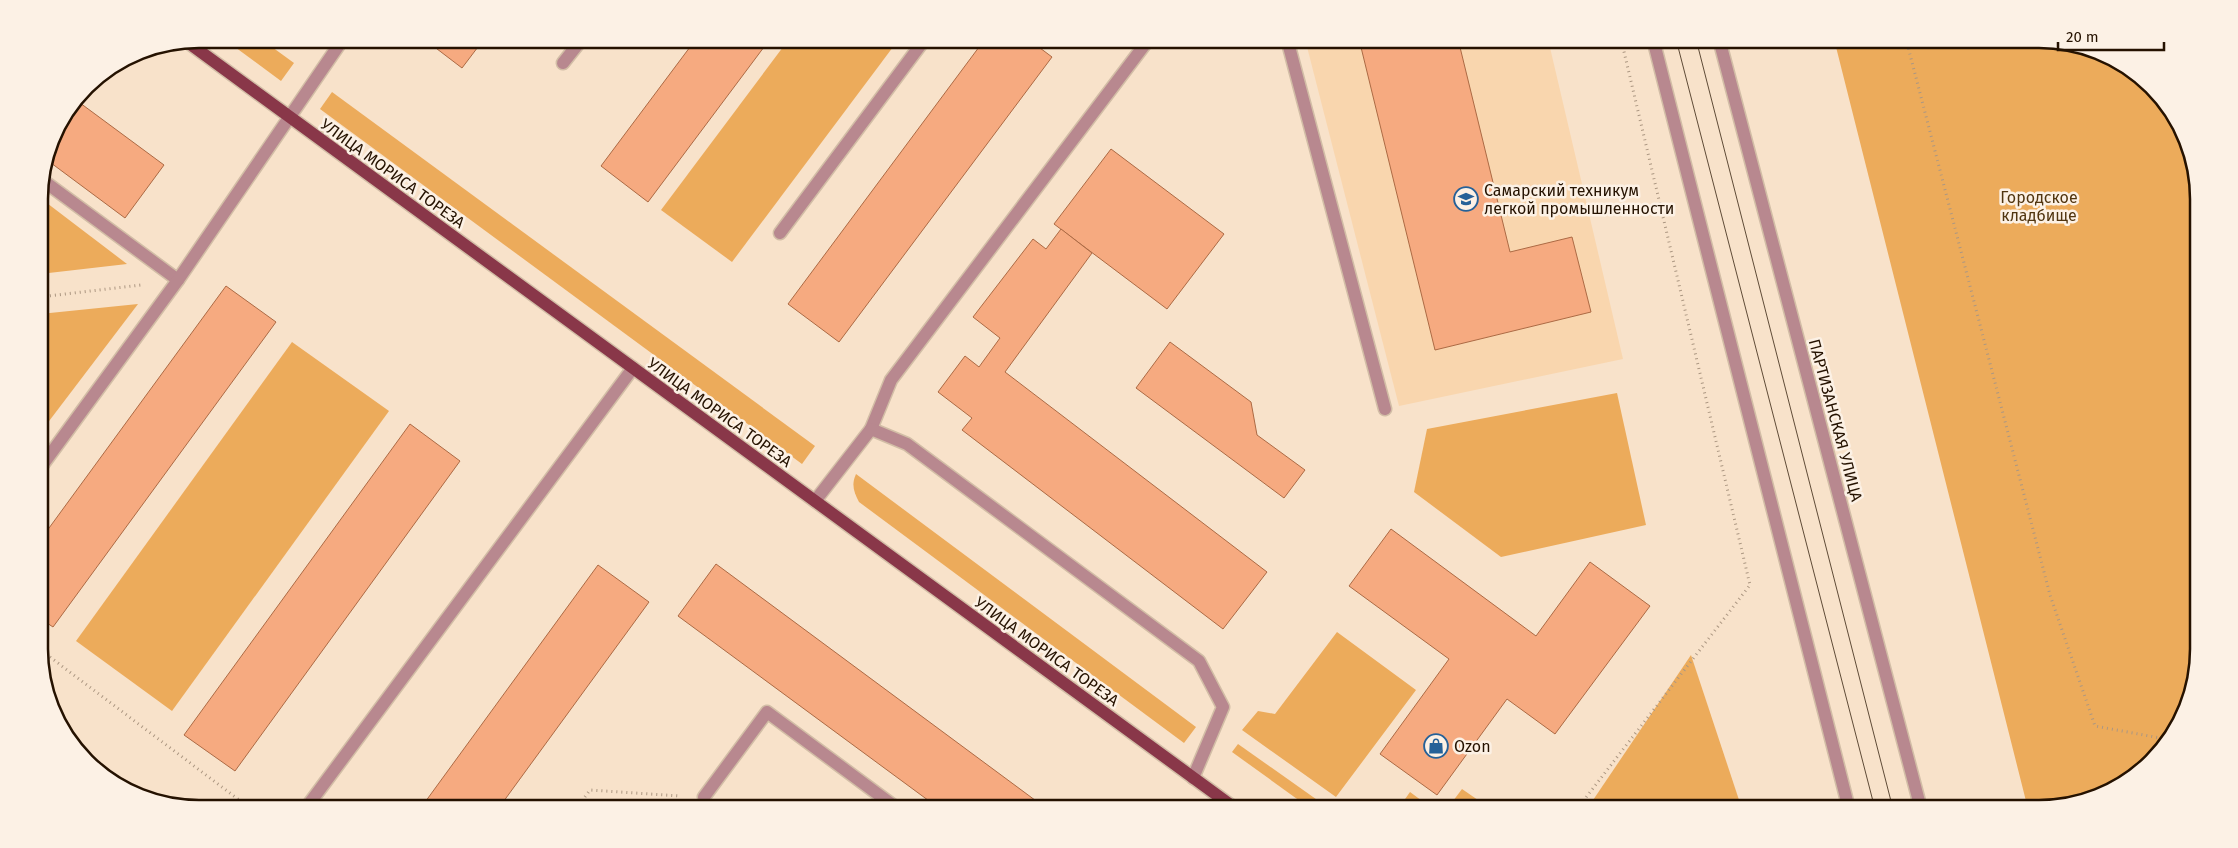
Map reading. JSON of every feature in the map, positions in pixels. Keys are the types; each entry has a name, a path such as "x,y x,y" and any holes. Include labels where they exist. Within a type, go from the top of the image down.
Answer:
{"main road":[{"name":"УЛИЦА МОРИСА ТОРЕЗА","path":"195,48 1224,800"}],"street":[{"path":"48,457 178,280 337,48"},
{"path":"563,63 575,48"},
{"path":"780,233 917,48"},
{"path":"814,501 871,429 892,380 1142,48"},
{"path":"1289,48 1385,408"},
{"path":"1655,48 1847,800"},
{"name":"ПАРТИЗАНСКАЯ УЛИЦА","path":"1721,48 1919,800"},
{"path":"48,184 178,280"},
{"path":"312,800 633,368"},
{"path":"871,429 907,444 1199,661 1223,706 1193,778"},
{"path":"704,797 767,712 886,800"}],"path":[{"path":"1584,800 1750,585 1624,48"},
{"path":"1908,48 2050,596 2095,726 2162,738"},
{"path":"48,296 178,280"},
{"path":"48,656 239,800"},
{"path":"583,800 590,790 704,797"}],"shaded area":[{"name":"Самарский техникум легкой промышленности","path":"1307,48 1550,48 1623,359 1399,406"}],"green space":[{"path":"236,48 273,48 294,63 281,81"},
{"path":"782,48 892,48 732,262 661,210"},
{"name":"Городское кладбище","path":"1836,48 2040,48 2060,49 2088,55 2115,68 2132,79 2146,92 2159,106 2170,123 2179,140 2185,159 2189,178 2190,198 2190,650 2188,679 2183,698 2165,734 2132,769 2107,785 2088,793 2069,798 2026,800"},
{"path":"332,92 815,446 802,464 320,109"},
{"path":"48,204 127,264 48,273"},
{"path":"138,304 48,422 48,313"},
{"path":"292,342 389,411 172,711 76,641"},
{"path":"1617,393 1646,525 1501,557 1414,492 1427,429"},
{"path":"856,474 1196,727 1184,743 859,502 854,488"},
{"path":"1337,632 1416,690 1336,797 1242,730 1258,711 1275,714"},
{"path":"1691,655 1739,800 1593,800"},
{"path":"1238,744 1317,800 1299,800 1232,752"},
{"path":"1462,789 1478,800 1454,800"},
{"path":"1410,792 1421,800 1404,800"}],"building":[{"path":"436,48 477,48 462,68"},
{"path":"689,48 763,48 648,202 601,166"},
{"path":"978,48 1040,48 1052,57 839,342 788,304"},
{"path":"1361,48 1460,48 1510,252 1572,237 1591,312 1435,350"},
{"path":"81,104 164,165 125,218 52,163 59,140 73,114"},
{"path":"1111,149 1224,234 1167,309 1054,224"},
{"path":"1061,229 1092,253 1005,372 1267,572 1223,629 962,430 972,418 938,392 965,356 979,367 1000,338 973,317 1033,239 1046,249"},
{"path":"226,286 276,322 53,627 48,624 48,529"},
{"path":"1170,342 1251,402 1257,435 1305,470 1284,498 1136,388"},
{"path":"410,424 460,461 235,771 184,735"},
{"path":"1391,529 1536,636 1590,562 1650,606 1555,734 1507,699 1437,795 1380,754 1449,659 1349,586"},
{"path":"716,564 1035,800 928,800 678,616"},
{"path":"598,565 649,602 505,800 427,800"}],"tram line":[{"path":"1678,48 1873,800"},
{"path":"1698,48 1891,800"}],"place":[{"name":"Самарский техникум легкой промышленности","path":"1466,199"},
{"name":"Ozon","path":"1436,746"}]}
